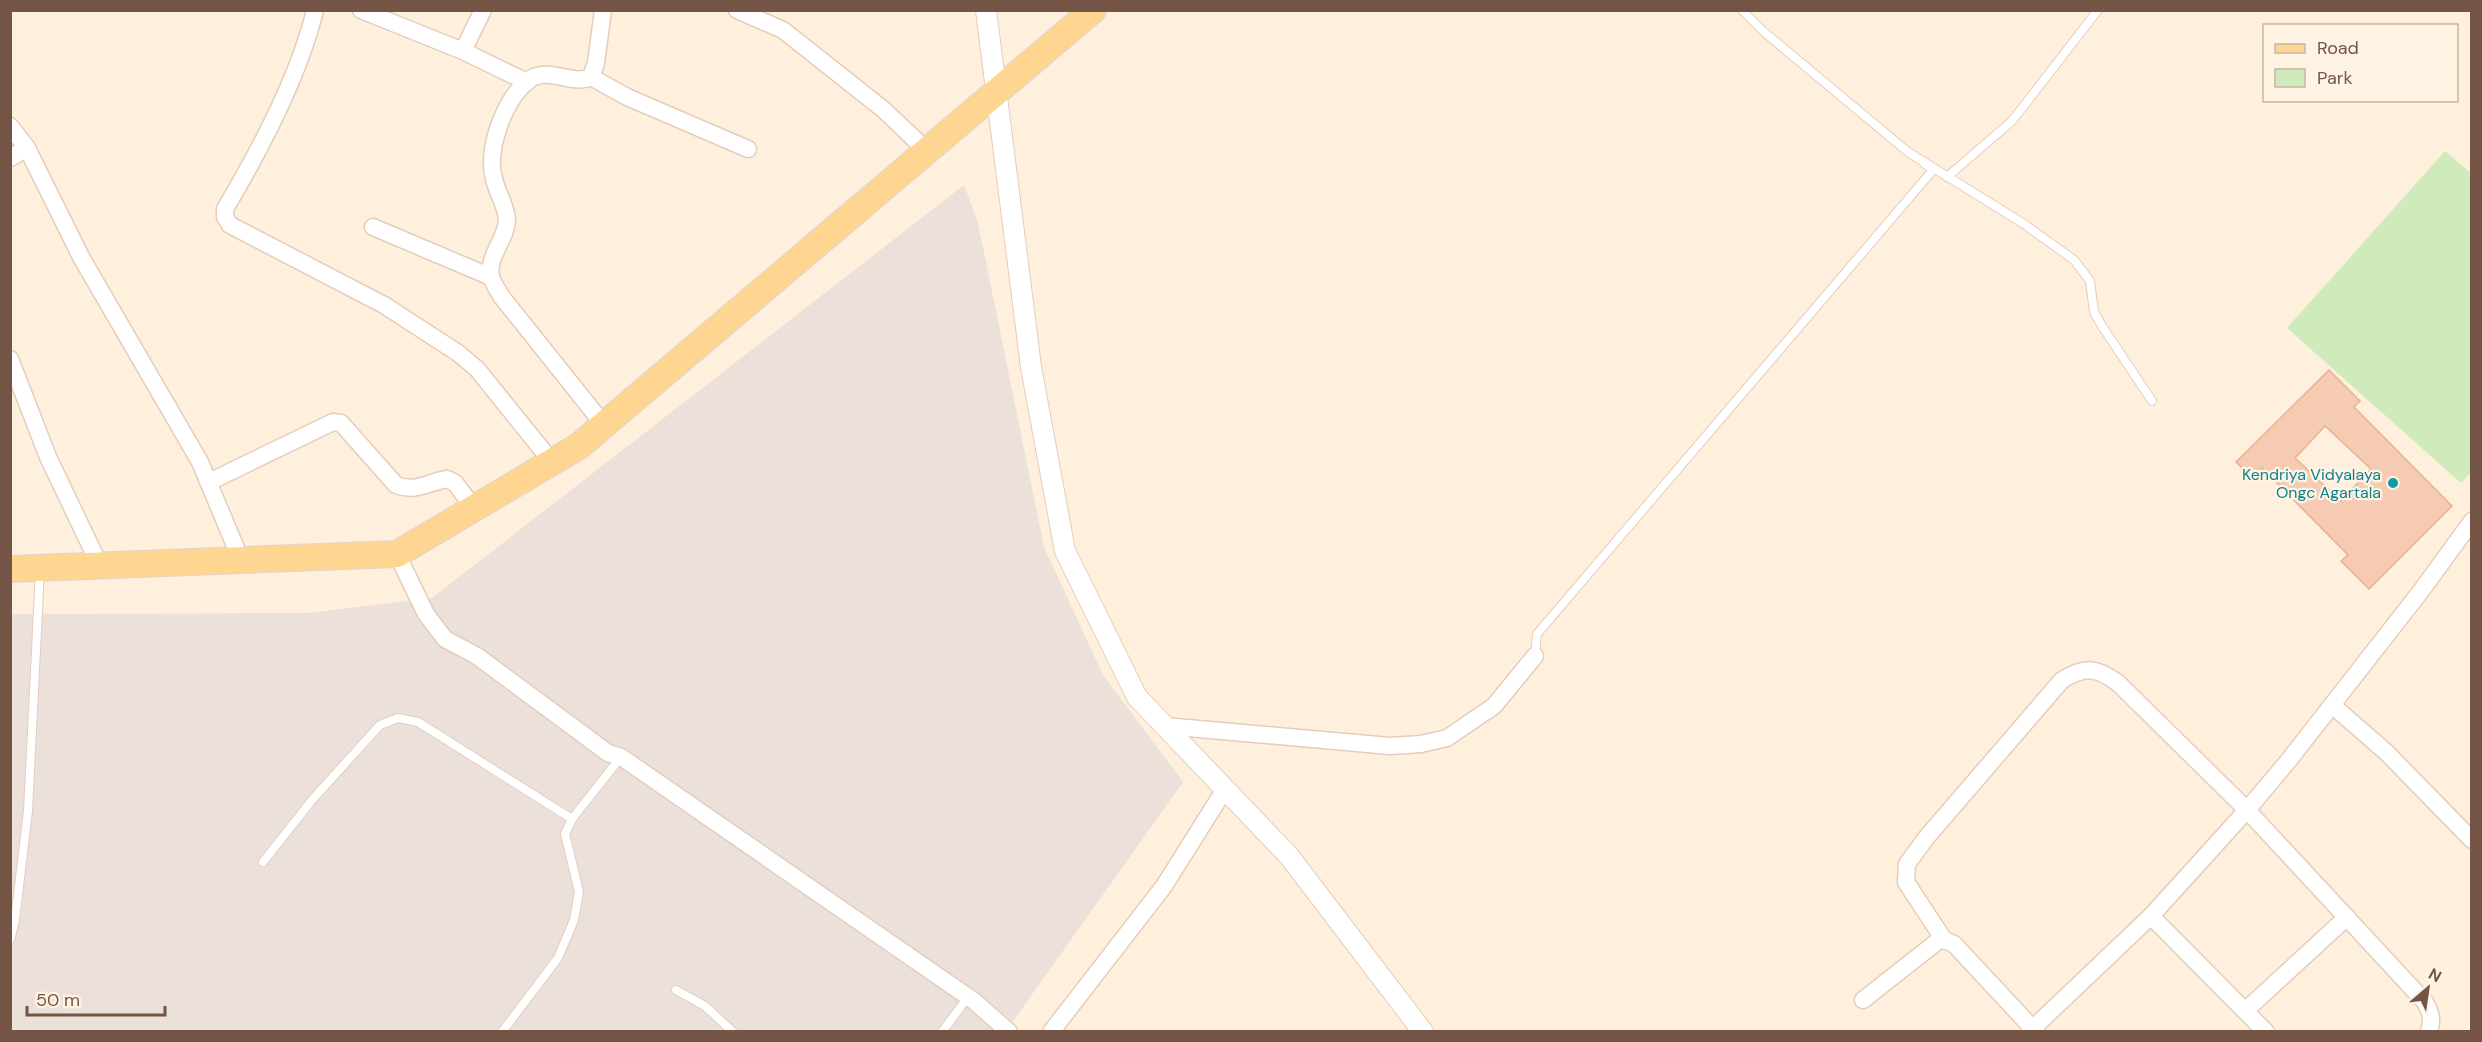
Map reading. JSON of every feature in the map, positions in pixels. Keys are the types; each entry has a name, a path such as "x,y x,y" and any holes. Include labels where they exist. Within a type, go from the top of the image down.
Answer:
{"main road":[{"path":"10,569 397,554 579,446 1093,10"}],"street":[{"path":"315,10 295,71 253,162 225,209 225,217 230,225 384,305 458,353 477,369 552,462"},
{"path":"361,10 463,51 527,82"},
{"path":"463,51 483,10"},
{"path":"603,10 596,63 591,77 582,81 562,76 544,75 527,82 519,90 497,129 490,159 507,218 505,230 491,263 491,277 501,296 604,425"},
{"path":"737,10 783,30 884,110 927,151"},
{"path":"986,10 1031,367 1065,551 1137,697 1289,856 1423,1032"},
{"path":"591,77 627,97 748,149"},
{"path":"10,126 27,148 81,256 201,462 241,560"},
{"path":"10,158 27,148"},
{"path":"373,227 491,277"},
{"path":"10,359 48,457 100,566"},
{"path":"209,482 333,422 341,423 396,485 416,489 447,479 455,483 474,508"},
{"path":"1863,1000 1938,941 1944,940 1954,944 2033,1031 2151,916 2247,810 2421,591 2472,521"},
{"path":"397,554 426,614 445,639 477,656 608,753 621,757 968,997 1009,1032"},
{"path":"1165,726 1390,746 1421,744 1446,738 1494,706 1535,656"},
{"path":"1944,940 1906,882 1907,864 1926,838 2062,680 2077,671 2093,669 2118,682 2247,810 2347,917 2425,1002 2431,1012 2432,1023 2429,1032"},
{"path":"2332,705 2386,752 2472,840"},
{"path":"1050,1032 1164,886 1225,789"},
{"path":"2151,916 2266,1032"},
{"path":"2245,1011 2347,917"}],"lane":[{"path":"1535,656 1538,634 1933,170 1763,31 1742,10"},
{"path":"1947,177 2012,121 2098,10"},
{"path":"1924,163 2024,224 2074,260 2090,281 2094,312 2152,401"},
{"path":"10,940 15,920 28,812 40,568"},
{"path":"263,862 312,800 380,725 398,718 418,722 572,819"},
{"path":"502,1032 558,958 574,920 579,892 565,834 572,819 621,757"},
{"path":"676,990 705,1006 733,1032"},
{"path":"942,1032 968,997"}],"shaded area":[{"path":"964,185 978,223 1044,547 1103,675 1183,782 1006,1031 11,1031 10,614 309,613 432,598"}],"green space":[{"path":"2445,151 2472,174 2472,471 2461,483 2287,328"}],"building":[{"name":"Kendriya Vidyalaya Ongc Agartala","path":"2329,370 2360,401 2354,407 2452,506 2369,589 2341,561 2348,555 2262,468 2252,478 2236,462","holes":["2325,426 2371,469 2341,501 2295,458"]}],"place":[{"name":"Kendriya Vidyalaya Ongc Agartala","path":"2393,483"}]}
